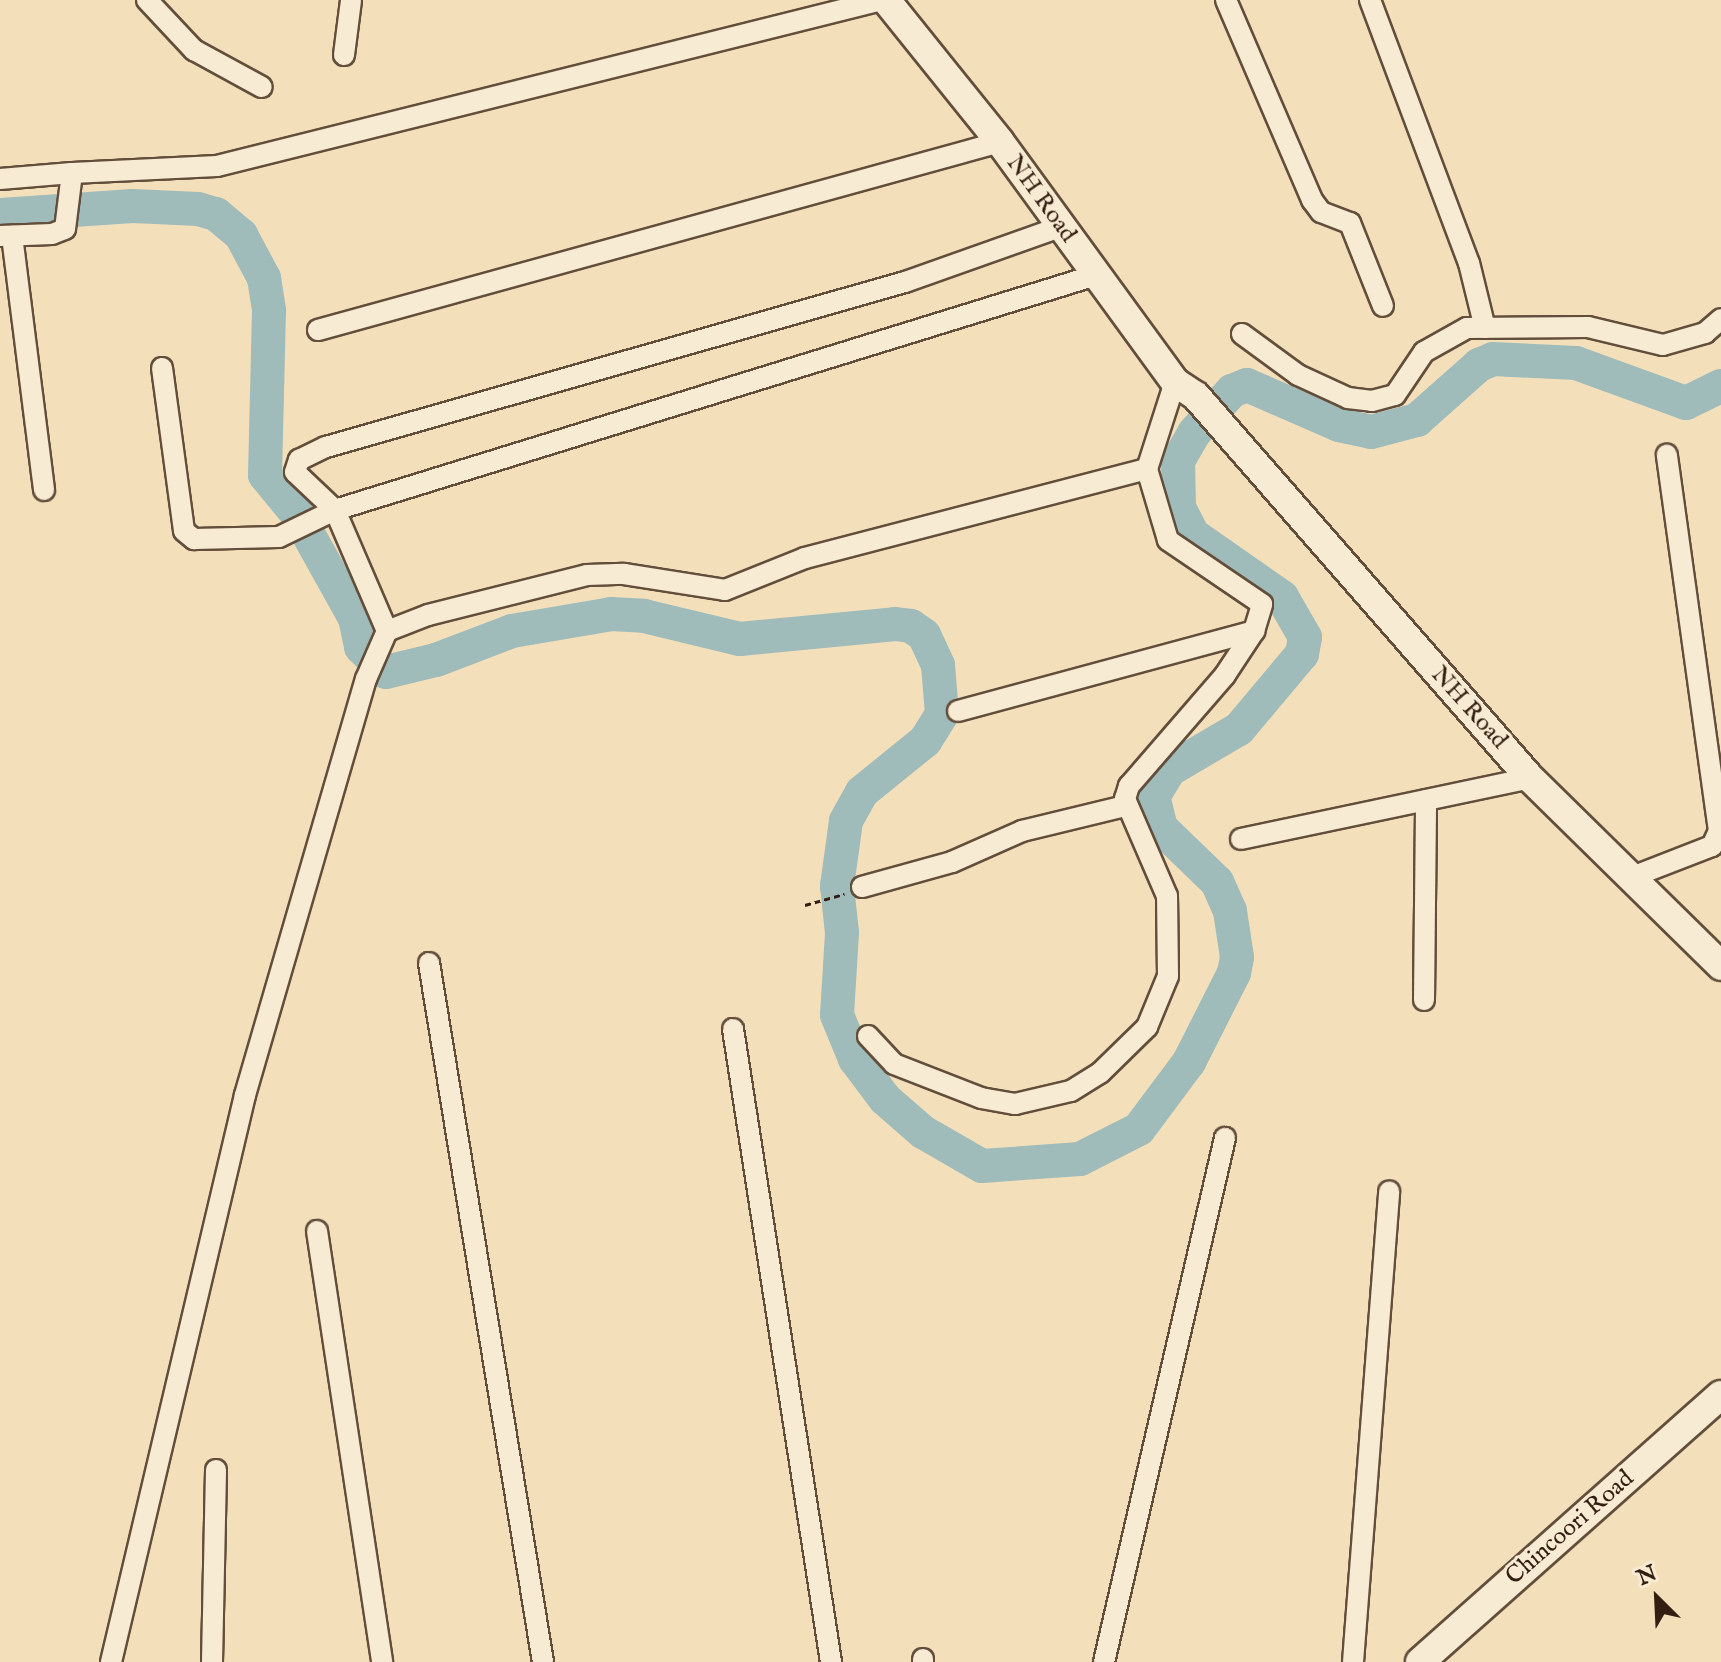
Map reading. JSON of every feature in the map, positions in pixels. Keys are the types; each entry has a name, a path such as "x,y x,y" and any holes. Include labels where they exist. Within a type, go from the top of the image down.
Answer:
{"main road":[{"name":"NH Road","path":"884,0 1000,142 1060,227 1185,389 1530,778 1721,966"},
{"name":"Chincoori Road","path":"1433,1658 1721,1395"}],"street":[{"path":"147,0 194,50 262,87"},
{"path":"344,55 351,0"},
{"path":"0,179 51,174 71,178 217,166 884,0"},
{"path":"1226,0 1312,200 1321,212 1350,223 1383,306"},
{"path":"1370,0 1469,263 1485,328"},
{"path":"318,330 1000,142"},
{"path":"44,490 6,236 59,233 68,223 71,178"},
{"path":"384,635 327,514 295,472 299,460 326,447 905,282 1060,227"},
{"path":"162,368 179,519 188,537 263,538 292,530 327,514 1096,275"},
{"path":"1242,334 1298,375 1348,398 1372,401 1395,395 1414,364 1443,339 1467,328 1588,327 1663,345 1705,333 1721,319"},
{"path":"868,1036 894,1064 981,1098 1015,1104 1071,1091 1100,1073 1147,1027 1170,958 1167,896 1125,806 1129,786 1225,675 1254,631 1262,604 1168,540 1147,469 1185,389"},
{"path":"1632,877 1712,846 1719,831 1667,455"},
{"path":"111,1662 245,1095 366,679 384,635 428,615 587,575 624,574 725,590 805,558 1147,469"},
{"path":"958,711 1254,631"},
{"path":"1241,839 1530,778"},
{"path":"1424,1000 1426,800"},
{"path":"862,887 952,862 1022,831 1125,806"},
{"path":"429,963 543,1662"},
{"path":"733,1029 831,1662"},
{"path":"1104,1662 1225,1138"},
{"path":"1353,1662 1389,1191"},
{"path":"317,1231 382,1662"},
{"path":"212,1662 216,1470"}],"path":[{"path":"805,905 814,905 862,887"}],"waterway":[{"path":"0,215 133,206 198,209 216,214 241,235 264,278 269,311 265,475 297,514 355,618 361,647 386,672 436,660 512,631 611,614 644,616 740,639 895,624 911,626 924,635 938,665 942,714 925,741 862,792 846,821 837,886 842,933 837,1015 855,1059 885,1099 923,1132 982,1166 1080,1159 1139,1129 1189,1062 1234,973 1237,957 1230,911 1217,882 1161,828 1153,797 1169,770 1239,729 1302,654 1305,637 1282,597 1193,535 1179,507 1178,461 1194,433 1232,391 1247,385 1339,425 1371,432 1417,420 1479,365 1493,359 1576,363 1686,403 1721,386"}]}
